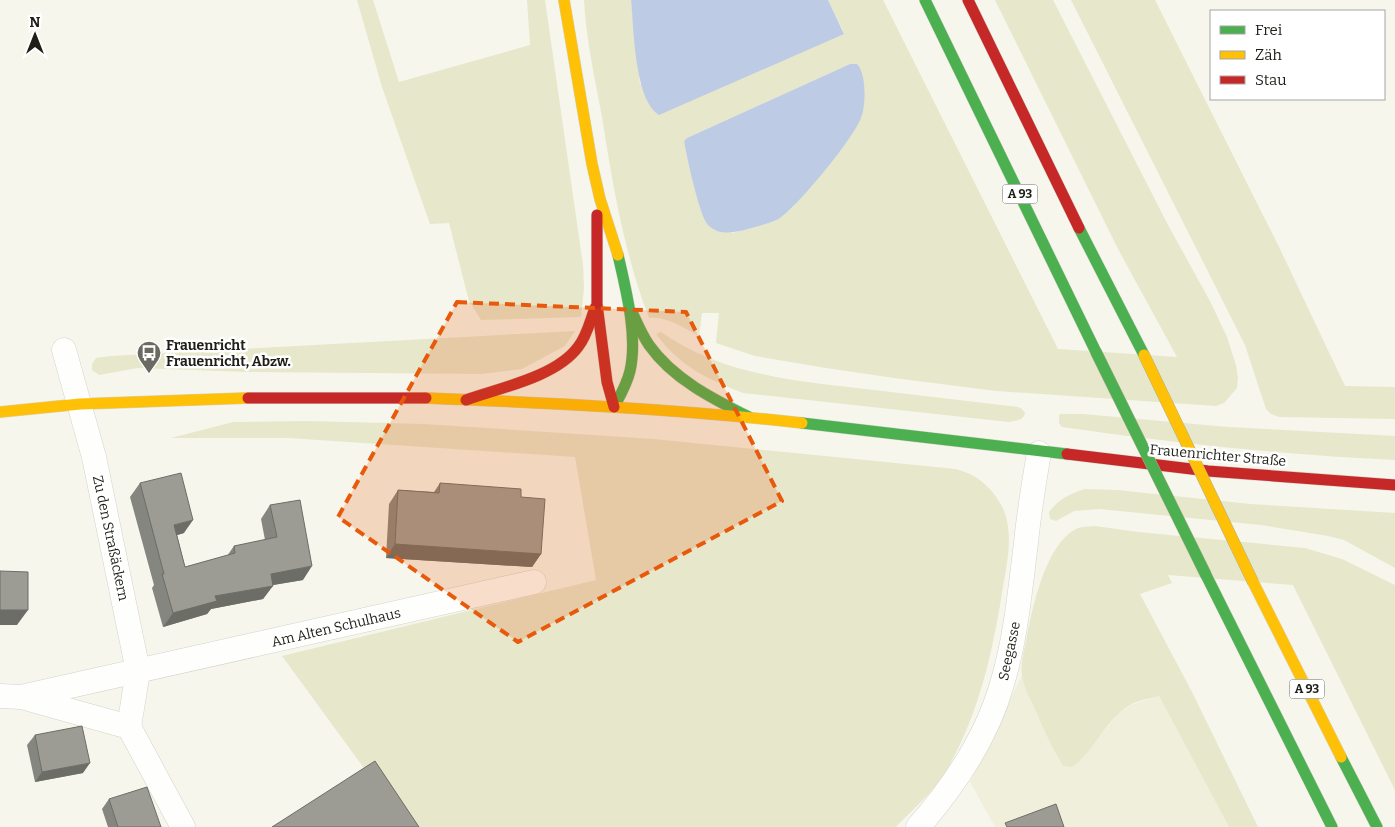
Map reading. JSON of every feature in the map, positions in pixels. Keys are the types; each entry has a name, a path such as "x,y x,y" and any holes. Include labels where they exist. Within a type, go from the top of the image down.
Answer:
{"main road":[{"path":"919,0 943,37"},
{"name":"A 93","path":"925,0 1096,352 1332,827"},
{"name":"A 93","path":"968,0 1098,268 1144,355 1253,582 1376,827"},
{"path":"565,1 577,90 597,189 613,237 626,296 633,342 631,365 626,384 614,407"},
{"path":"597,189 597,304 607,382 614,407"},
{"path":"626,296 641,332 656,353 697,390 749,417"},
{"path":"466,400 530,377 566,359 576,350 586,335 597,304"},
{"name":"Frauenrichter Straße","path":"0,412 80,404 307,396 411,397 614,407 749,417 1208,471 1395,484"},
{"path":"1361,796 1381,827"}],"street":[{"name":"Zu den Straßäckern","path":"64,350 94,457 138,672"},
{"name":"Seegasse","path":"918,827 939,804 961,770 985,727 1002,685 1016,626 1027,531 1039,452"},
{"name":"Am Alten Schulhaus","path":"11,696 138,672 534,582"},
{"path":"138,672 129,727 183,827"},
{"path":"11,696 129,727"}],"highlighted area":[{"path":"457,302 686,312 782,501 518,642 338,517"}],"shaded area":[{"path":"357,0 373,0 399,82 530,45 527,0 545,0 583,265 584,288 581,317 481,320 469,301 449,223 430,224 382,87"},
{"path":"584,0 631,0 640,84 844,33 828,0 883,0 1058,349 1177,357 1118,249 995,0 1053,0 1168,225 1211,303 1227,337 1236,365 1237,388 1224,403 1216,406 996,391 894,378 755,356 716,343 719,313 702,313 699,336 668,321 649,318 640,294 620,219 591,59","holes":["850,64 862,116 848,140 812,186 776,221 732,233 702,214 684,141 687,138"]},
{"path":"1071,0 1155,0 1280,249 1345,386 1395,387 1395,419 1279,417 1271,414 1266,409 1245,345"},
{"path":"575,331 565,346 522,369 482,374 247,372 138,368 99,375 92,370 92,364 96,358 111,356"},
{"path":"661,332 685,347 737,368 819,384 1018,407 1025,413 1021,419 1009,422 743,393 705,376 684,363 656,334"},
{"path":"1083,414 1228,427 1395,436 1395,460 1270,452 1103,433 1062,427 1059,423 1059,415"},
{"path":"306,421 425,424 654,439 956,469 970,474 983,482 1002,507 1008,530 1009,548 998,617 982,688 955,755 939,782 896,827 407,827 282,656 596,580 575,457 288,438 171,438 233,422"},
{"path":"1085,489 1117,490 1250,504 1395,513 1395,568 1344,540 1261,525 1099,509 1074,511 1056,521 1050,519 1049,512 1061,500"},
{"path":"1095,526 1305,548 1342,559 1395,585 1395,790 1293,585 1168,575 1172,583 1140,594 1192,692 1258,827 1229,827 1159,696 1133,703 1121,711 1080,760 1072,767 1063,766 1049,741 1026,690 1022,675 1022,662 1036,596 1048,563 1065,537 1078,528"},
{"path":"1022,675 1029,697 1063,766 1081,760 1118,714 1131,705 1159,696 1229,827 995,827 970,782"}],"water":[{"path":"631,0 828,0 844,34 659,115 651,107 644,94 640,79"},
{"path":"850,64 857,64 864,81 865,96 862,115 858,125 838,154 810,188 786,213 772,222 746,230 726,233 720,232 708,225 697,198 684,141"}],"building":[{"path":"181,473 193,520 174,525 185,567 235,553 234,546 277,537 270,505 300,500 312,566 271,574 273,586 215,596 217,601 173,613 140,483"},
{"path":"440,483 521,489 521,497 545,499 541,554 395,544 398,490 439,493"},
{"path":"0,571 28,572 28,610 0,610"},
{"path":"82,726 90,763 42,772 35,735"},
{"path":"375,761 419,827 272,827"},
{"path":"147,787 161,827 118,827 109,799"},
{"path":"1056,804 1064,827 1007,827 1005,823"}],"traffic: fast":[{"path":"925,0 1096,352"},
{"path":"1079,228 1144,355"},
{"path":"614,407 629,376 633,343 630,313 618,255"},
{"path":"633,314 649,345 670,368 694,387 749,417"},
{"path":"1096,352 1206,575"},
{"path":"802,423 1067,454"},
{"path":"1206,575 1332,827"},
{"path":"1341,757 1377,827"}],"traffic: slow":[{"path":"564,0 592,164 600,199 618,255"},
{"path":"1144,355 1253,582"},
{"path":"0,412 80,404 248,398"},
{"path":"426,398 614,407 802,423"},
{"path":"1253,582 1341,757"}],"traffic: jam":[{"path":"968,0 1079,228"},
{"path":"597,215 597,304 607,382 614,407"},
{"path":"466,400 542,374 556,366 568,357 581,343 595,308"},
{"path":"248,398 426,398"},
{"path":"1067,454 1208,471 1395,485"}],"place":[{"name":"Frauenricht Frauenricht, Abzw.","path":"149,374"}]}
